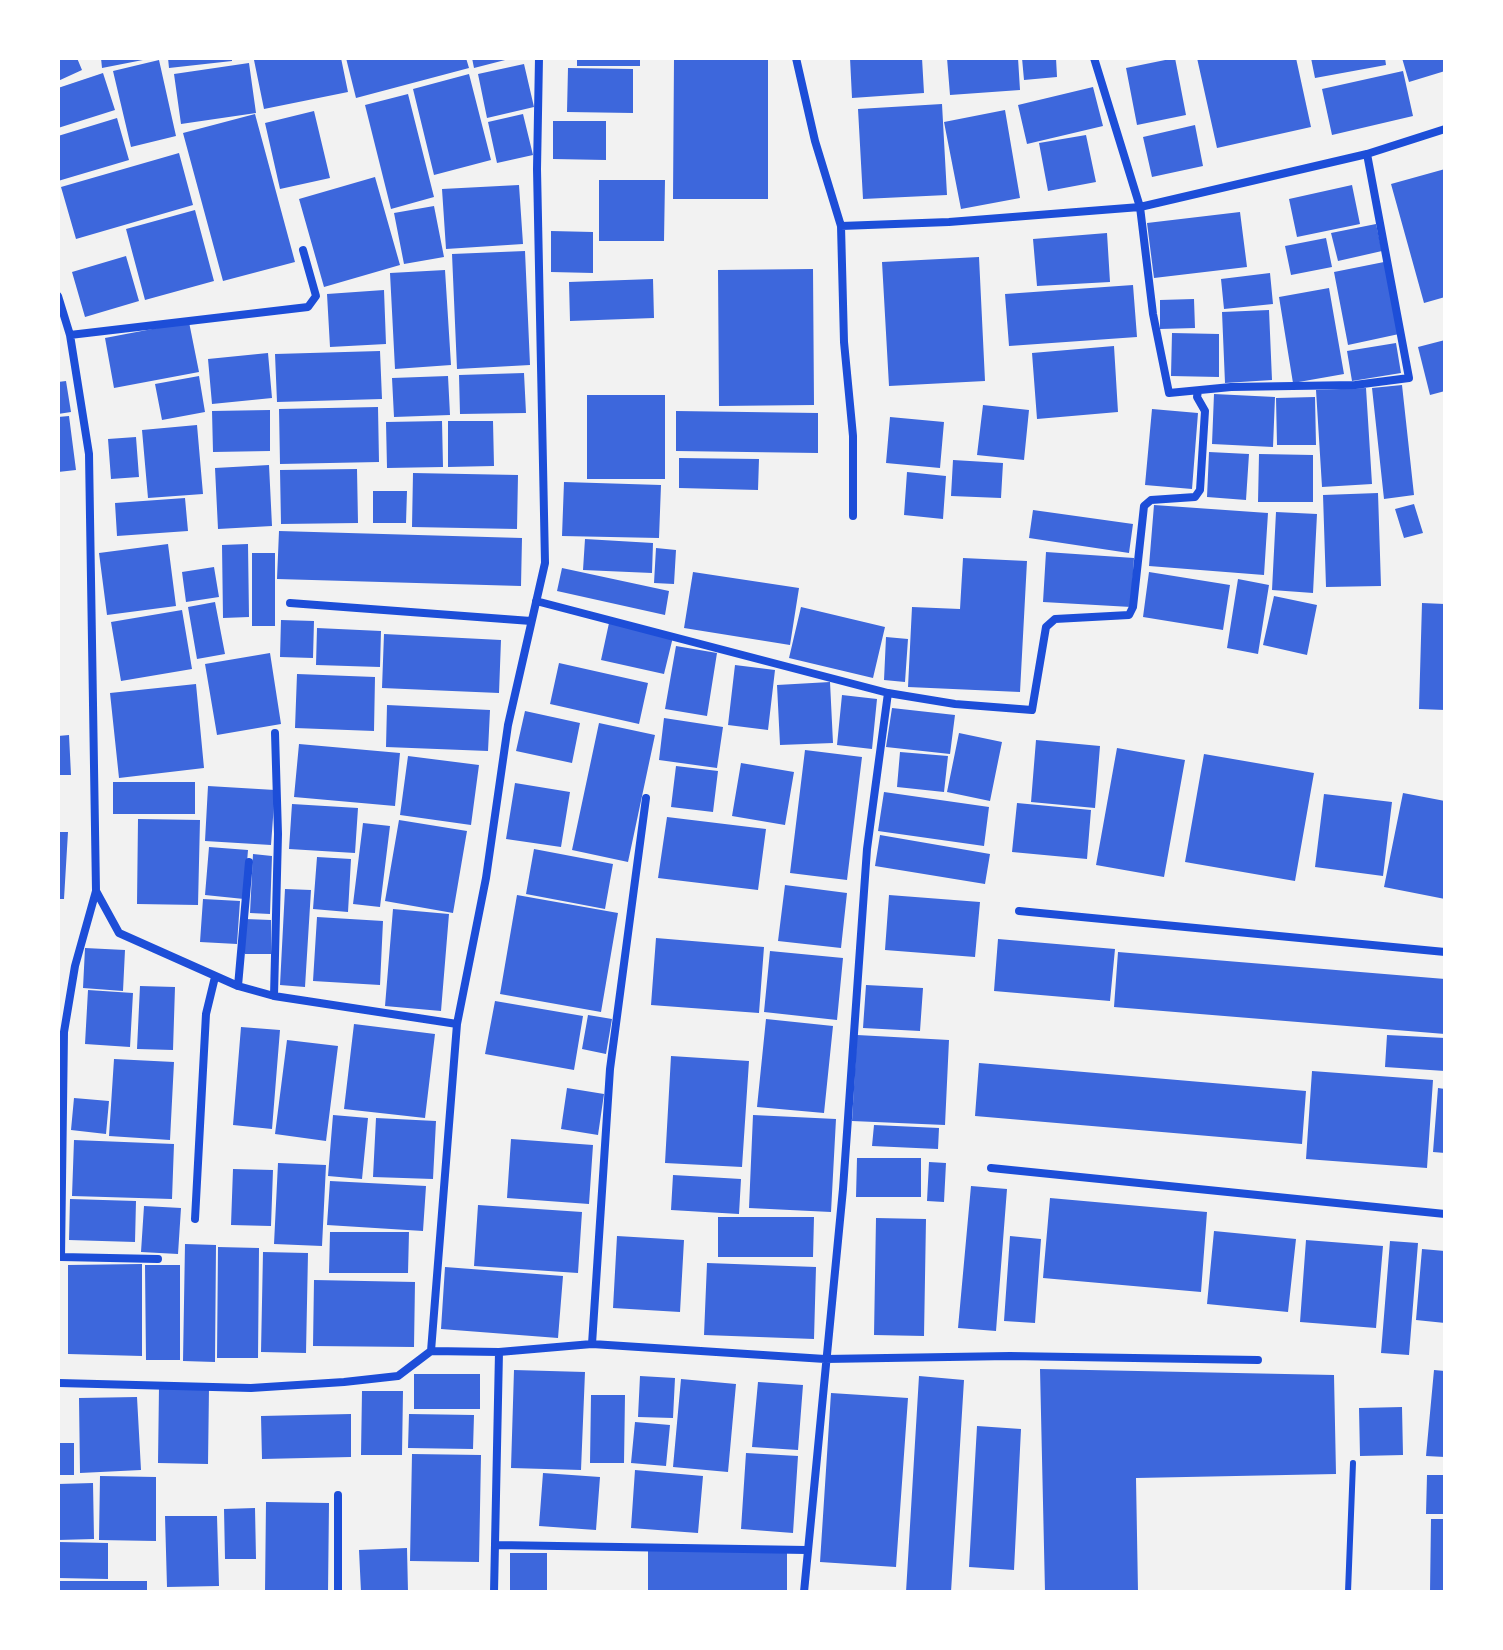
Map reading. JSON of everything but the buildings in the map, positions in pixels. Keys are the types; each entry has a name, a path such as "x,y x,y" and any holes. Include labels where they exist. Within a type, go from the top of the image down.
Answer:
{"street":[{"path":"431,1351 457,1024 486,878 508,725 545,563 537,169 539,58"},
{"path":"796,58 815,141 841,226 844,342 853,436 853,516"},
{"path":"1094,58 1140,207 1153,314 1169,393 1355,385 1409,378 1367,154"},
{"path":"841,226 949,222 1140,207 1367,154 1445,129"},
{"path":"70,335 308,307 316,296 303,250"},
{"path":"58,296 70,335 89,454 96,891 75,966 64,1032 61,1257 158,1259"},
{"path":"536,601 888,693 955,704 1032,710 1046,627 1055,619 1129,615 1133,607 1144,506 1151,500 1195,497 1200,490 1205,411 1197,397 1198,391"},
{"path":"290,603 531,621"},
{"path":"804,1592 843,1189 867,849 888,693"},
{"path":"274,996 278,834 275,733"},
{"path":"592,1344 610,1069 646,798"},
{"path":"238,986 249,862"},
{"path":"96,891 119,933 238,986 274,996 457,1024"},
{"path":"1019,911 1445,952"},
{"path":"195,1219 206,1014 215,977"},
{"path":"991,1168 1445,1214"},
{"path":"59,1383 251,1388 344,1382 398,1376 431,1351 499,1352 592,1344 825,1359 1010,1356 1258,1360"},
{"path":"494,1592 499,1352"},
{"path":"338,1495 338,1592"},
{"path":"496,1545 806,1550"}],"lane":[{"path":"1348,1592 1353,1463"}]}
